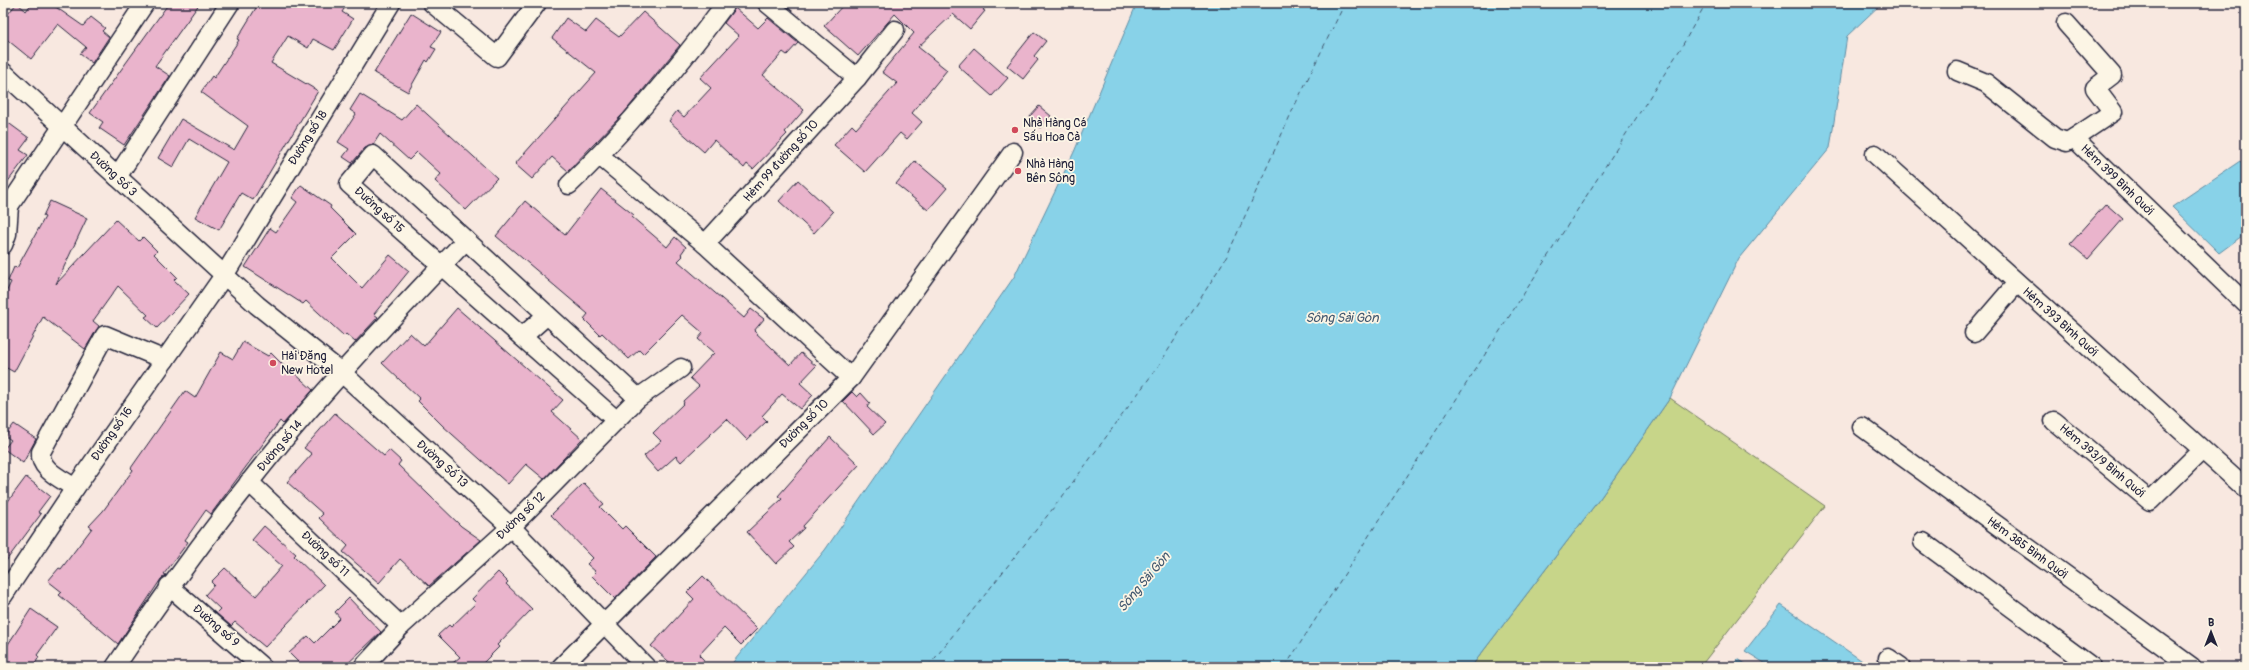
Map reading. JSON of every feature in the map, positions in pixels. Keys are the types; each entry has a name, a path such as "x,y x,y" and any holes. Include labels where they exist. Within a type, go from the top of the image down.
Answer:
{"street":[{"path":"3,245 7,234 6,208 145,3"},
{"path":"117,177 230,3"},
{"name":"Đường số 18","path":"225,274 391,3"},
{"path":"432,3 497,57 537,3"},
{"path":"569,185 600,156 691,50 726,3"},
{"path":"767,3 857,78"},
{"name":"Hẻm 399 Bình Quới","path":"2066,23 2112,75 2095,88 2113,112 2074,138 2246,304"},
{"name":"Hẻm 99 đường số 10","path":"706,244 857,78 895,30"},
{"path":"1957,71 1986,83 2055,138 2067,142 2074,138"},
{"name":"Đường Số 3","path":"3,72 225,274"},
{"name":"Đường số 10","path":"561,667 850,378 1013,152"},
{"name":"Hẻm 393 Bình Quới","path":"1875,154 2246,490"},
{"name":"Đường số 15","path":"616,420 350,184 373,155 638,398"},
{"path":"600,156 706,244 850,378"},
{"name":"Đường số 14","path":"115,667 170,586 249,482 342,373 466,240"},
{"name":"Đường số 16","path":"3,596 74,488 225,274"},
{"name":"Đường Số 13","path":"225,274 257,305 342,373 511,527 646,667"},
{"path":"1974,332 2017,283"},
{"path":"522,337 547,315"},
{"path":"74,488 45,467 40,458 41,452 105,335 164,360"},
{"name":"Đường số 12","path":"363,667 401,626 511,527 638,398 681,368"},
{"name":"Hẻm 393/9 Bình Quới","path":"2054,421 2150,501 2202,450"},
{"name":"Hẻm 385 Bình Quới","path":"1862,427 2192,667"},
{"name":"Đường số 11","path":"249,482 401,626"},
{"path":"1923,542 2092,667"},
{"name":"Đường số 9","path":"170,586 262,667"}],"green space":[{"path":"1670,398 1825,506 1700,667 1471,667 1601,497"}],"water":[{"name":"Sông Sài Gòn","path":"1137,3 1882,3 1847,36 1830,148 1739,258 1670,398 1601,497 1471,667 729,667 825,550 1014,277 1074,152"},
{"path":"2240,161 2246,168 2246,233 2219,253 2172,207"},
{"path":"1781,605 1871,667 1771,667 1745,651"},
{"path":"1738,659 1750,667 1731,667"}],"building":[{"path":"17,3 26,11 32,3 50,3 83,26 91,17 105,28 102,31 109,37 92,63 80,54 86,47 58,24 31,59 5,38 3,20"},
{"path":"169,3 200,3 155,66 170,76 124,145 99,128 103,122 90,113"},
{"path":"259,3 348,3 342,12 353,19 334,50 313,39 308,48 288,36 271,63 318,91 253,200 241,193 219,230 195,217 227,162 189,139 173,167 158,158 181,119 234,150 248,126 201,92 212,76 214,78 239,40 237,39"},
{"path":"845,3 989,3 983,10 985,11 970,29 953,14 918,47 947,70 912,113 922,122 907,139 900,133 865,172 834,145 852,125 856,129 897,83 882,72 914,33 895,14 858,56 824,26"},
{"path":"735,8 758,28 768,18 798,43 787,55 783,52 763,75 804,110 785,132 787,134 753,169 747,164 744,168 714,140 704,152 669,121 677,111 684,117 711,88 700,78 739,36 724,23"},
{"path":"643,12 680,45 624,113 568,171 552,157 532,179 515,164 596,73 552,38 566,18 586,32 596,20 619,37"},
{"path":"411,13 441,32 431,47 436,49 428,62 426,60 408,92 374,73"},
{"path":"1034,32 1046,41 1034,56 1038,60 1023,79 1007,66"},
{"path":"974,48 1008,78 992,96 958,66"},
{"path":"360,94 402,120 416,104 497,178 466,210 435,181 441,174 417,152 409,160 380,134 373,145 365,148 352,163 343,157 349,149 338,142 356,114 350,110"},
{"path":"1039,106 1051,116 1040,128 1029,117"},
{"path":"3,119 29,138 20,150 28,155 3,188"},
{"path":"915,161 947,188 928,210 896,184"},
{"path":"798,180 833,212 814,233 779,201"},
{"path":"301,185 331,206 330,208 356,234 332,258 362,288 390,255 409,271 374,314 378,317 355,342 346,334 344,336 306,301 303,304 245,267 270,228 276,232 297,202 292,198"},
{"path":"601,189 634,215 632,217 667,247 675,237 686,247 681,254 683,256 678,261 744,318 751,309 764,319 754,331 790,365 801,353 816,366 800,383 813,395 800,409 782,394 762,416 767,421 747,440 727,419 681,462 676,456 658,472 644,456 661,441 653,433 699,386 690,378 714,353 698,339 703,333 682,315 643,354 639,350 629,359 602,333 600,335 584,319 588,314 496,236 525,201 565,235"},
{"path":"50,201 87,218 56,284 116,220 139,241 143,237 157,251 154,254 177,277 174,280 189,294 157,328 145,317 148,315 118,286 93,321 99,326 85,349 43,317 14,372 3,366 3,299 11,282 8,281 14,267 17,268 45,217 43,216"},
{"path":"2106,204 2123,219 2088,259 2070,244"},
{"path":"457,308 563,400 552,412 582,439 544,479 526,464 508,484 443,426 418,401 420,399 382,363 410,333 424,346"},
{"path":"243,342 268,356 271,353 289,371 291,370 313,390 283,424 280,421 211,514 206,510 185,540 188,542 164,574 166,575 161,579 118,644 59,595 62,592 48,581 59,568 61,569 92,528 89,526 103,511 133,470 131,468 185,391 195,398 221,352 233,359"},
{"path":"852,392 857,397 861,393 870,403 867,407 885,424 874,434 843,401"},
{"path":"335,413 384,456 389,450 401,461 398,465 461,526 481,540 429,586 400,559 379,583 343,552 348,546 319,518 323,514 287,482 312,454 304,448"},
{"path":"14,424 36,439 23,463 4,449 11,440 5,436"},
{"path":"830,437 859,465 803,526 804,528 789,542 794,547 776,564 747,532 782,499 778,496"},
{"path":"26,477 50,496 38,512 41,514 3,565 3,508"},
{"path":"584,483 604,504 600,507 622,529 625,526 656,557 615,599 592,576 596,572 587,564 593,558 551,515"},
{"path":"264,526 296,554 294,556 324,585 265,647 235,622 231,626 216,613 220,609 205,595 214,585 211,582 225,568 256,596 282,566 252,540"},
{"path":"498,572 508,582 506,584 532,609 497,645 499,647 479,667 448,667 460,657 438,635 449,625 451,627 476,603 472,599"},
{"path":"703,576 757,629 741,645 724,628 699,655 704,660 697,667 675,667 651,646 694,599 687,592"},
{"path":"349,598 381,632 344,667 303,667 289,653 308,636 315,643 340,618 335,612"},
{"path":"31,609 57,627 37,655 39,657 33,667 8,667 3,664 3,652"}],"ferry route":[{"path":"928,667 1062,497 1159,365 1227,256 1294,107 1345,3"},
{"path":"1285,667 1681,48 1706,3"}],"place":[{"name":"Nhà Hàng Cá Sấu Hoa Cà","path":"1015,130"},
{"name":"Nhà Hàng Bên Sông","path":"1018,171"},
{"name":"Hải Đăng New Hotel","path":"273,363"}]}
